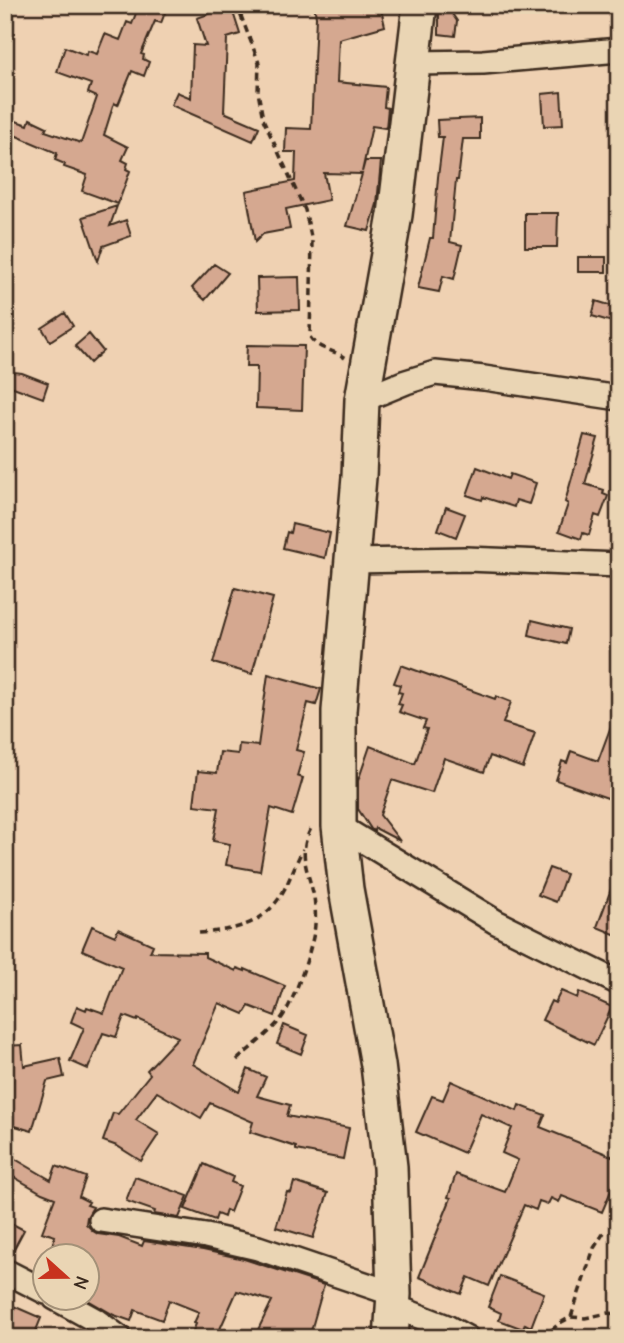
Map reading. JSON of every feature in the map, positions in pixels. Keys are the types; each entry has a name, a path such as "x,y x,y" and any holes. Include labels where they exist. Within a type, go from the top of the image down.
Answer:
{"street":[{"path":"393,1312 390,1167 378,1065 346,889 328,822 359,477 364,387 395,215 420,5"},
{"path":"413,63 483,62 619,50"},
{"path":"364,387 405,382 435,373 619,398"},
{"path":"351,561 466,559 619,565"},
{"path":"328,822 496,922 619,984"},
{"path":"101,1220 206,1236 258,1248 393,1312 447,1327 467,1338"},
{"path":"5,1270 32,1284"},
{"path":"81,1312 120,1338"}],"path":[{"path":"234,5 259,63 258,92 262,119 305,210 310,231 310,337 315,345 340,354 364,387"},
{"path":"199,933 243,927 271,908 286,886 307,835 328,822"},
{"path":"237,1060 282,1019 293,998 308,955 316,924 314,899 304,863 304,847"},
{"path":"571,1317 594,1248 605,1231"},
{"path":"541,1338 571,1317 619,1314"}],"building":[{"path":"118,5 168,5 161,23 155,21 141,54 144,55 143,59 149,62 144,76 132,71 118,105 114,103 104,135 128,147 122,160 128,163 126,169 130,171 118,204 82,191 87,175 64,167 65,164 55,160 57,153 5,131 5,122 7,118 28,125 30,119 47,127 45,131 81,143 97,97 88,93 91,84 57,72 65,47 86,55 88,51 97,54 105,34 120,40 127,22 132,24 136,13"},
{"path":"314,5 380,5 385,26 339,39 337,82 386,87 386,128 372,126 362,172 365,161 381,161 377,204 369,231 347,226 362,174 324,173 329,200 286,209 290,229 263,234 255,242 246,191 295,181 296,152 285,152 286,128 311,129 316,17"},
{"path":"439,5 446,5 457,21 455,36 439,34"},
{"path":"231,6 240,34 227,38 224,112 259,127 253,141 171,105 177,92 191,98 193,45 206,46 197,18"},
{"path":"561,92 563,125 544,126 542,94"},
{"path":"480,118 480,139 463,139 456,180 450,242 462,245 454,279 443,276 439,292 418,288 430,238 433,238 443,137 438,137 437,120"},
{"path":"117,206 110,226 126,220 131,236 103,246 98,261 83,217"},
{"path":"525,213 558,213 557,247 525,247"},
{"path":"578,257 606,257 606,272 578,272"},
{"path":"214,264 228,273 205,300 192,288"},
{"path":"299,277 300,310 258,311 257,278"},
{"path":"596,301 619,308 619,324 592,316"},
{"path":"65,313 73,326 50,341 42,328"},
{"path":"89,334 103,351 90,363 75,346"},
{"path":"247,345 304,346 302,410 256,408 257,367 246,367"},
{"path":"5,371 22,373 48,383 43,398 5,384"},
{"path":"584,435 598,438 585,484 604,490 603,494 608,496 600,517 595,515 589,535 583,533 581,539 559,531"},
{"path":"477,467 508,479 510,474 536,483 529,504 516,500 514,507 467,495"},
{"path":"446,507 465,514 456,537 438,530"},
{"path":"292,524 330,533 325,558 283,548"},
{"path":"235,588 273,598 252,674 213,663"},
{"path":"532,620 569,629 566,644 529,635"},
{"path":"401,665 495,699 496,696 511,702 503,723 535,733 523,768 490,756 484,772 444,758 432,793 392,780 380,815 400,841 375,828 374,831 371,829 358,809 358,781 370,746 415,764 427,729 423,728 426,721 399,712 402,705 398,704 402,693 398,692 400,685 394,683"},
{"path":"268,674 321,689 316,705 308,703 296,750 304,752 297,776 303,778 292,815 271,808 260,871 226,865 230,844 213,841 219,808 194,805 198,771 217,773 220,752 238,754 239,744 258,746"},
{"path":"617,710 619,802 556,780 562,761 567,763 571,751 598,761"},
{"path":"549,868 566,874 556,902 538,895"},
{"path":"619,873 619,936 597,927"},
{"path":"92,926 115,936 118,929 153,945 150,952 205,953 205,957 236,971 237,968 245,969 285,986 275,1016 249,1006 244,1014 219,1003 193,1064 239,1092 248,1069 266,1077 257,1096 290,1105 287,1116 349,1128 343,1159 296,1150 296,1147 250,1132 253,1122 210,1103 201,1118 157,1092 136,1120 159,1134 141,1161 103,1141 113,1113 118,1114 150,1074 147,1070 178,1037 138,1019 137,1021 124,1016 116,1037 103,1033 88,1069 70,1061 84,1028 71,1022 77,1006 104,1013 122,967 82,950"},
{"path":"561,991 577,998 579,992 612,1007 594,1045 542,1020 551,1001 555,1003"},
{"path":"284,1025 308,1035 301,1054 277,1044"},
{"path":"22,1045 24,1066 60,1058 64,1077 47,1081 32,1131 5,1123 5,1105 12,1081 5,1082 5,1046"},
{"path":"451,1081 517,1111 519,1105 545,1115 540,1127 619,1159 619,1172 602,1212 562,1196 559,1202 551,1198 548,1204 539,1201 536,1210 524,1205 489,1286 468,1277 461,1294 419,1277 451,1198 448,1197 456,1174 505,1192 518,1160 502,1153 512,1128 481,1114 464,1153 416,1132 432,1096 443,1100"},
{"path":"5,1153 51,1180 56,1166 86,1177 79,1197 93,1207 86,1224 98,1234 119,1237 142,1246 144,1241 244,1259 324,1285 309,1338 276,1331 273,1338 254,1338 272,1301 237,1291 216,1338 190,1338 199,1312 169,1300 162,1320 135,1310 131,1321 114,1315 102,1308 102,1242 53,1242 55,1236 42,1232 55,1198 5,1172"},
{"path":"204,1164 233,1177 231,1182 240,1186 230,1212 226,1210 224,1217 217,1214 215,1220 185,1209"},
{"path":"135,1177 188,1196 179,1218 154,1214 155,1211 126,1201"},
{"path":"294,1182 328,1193 313,1238 276,1227 287,1192 291,1193"},
{"path":"5,1220 24,1230 9,1258 5,1257"},
{"path":"500,1276 544,1293 531,1327 525,1324 523,1329 499,1320 501,1313 488,1307"},
{"path":"11,1305 41,1318 33,1338 5,1338 5,1318"}]}
